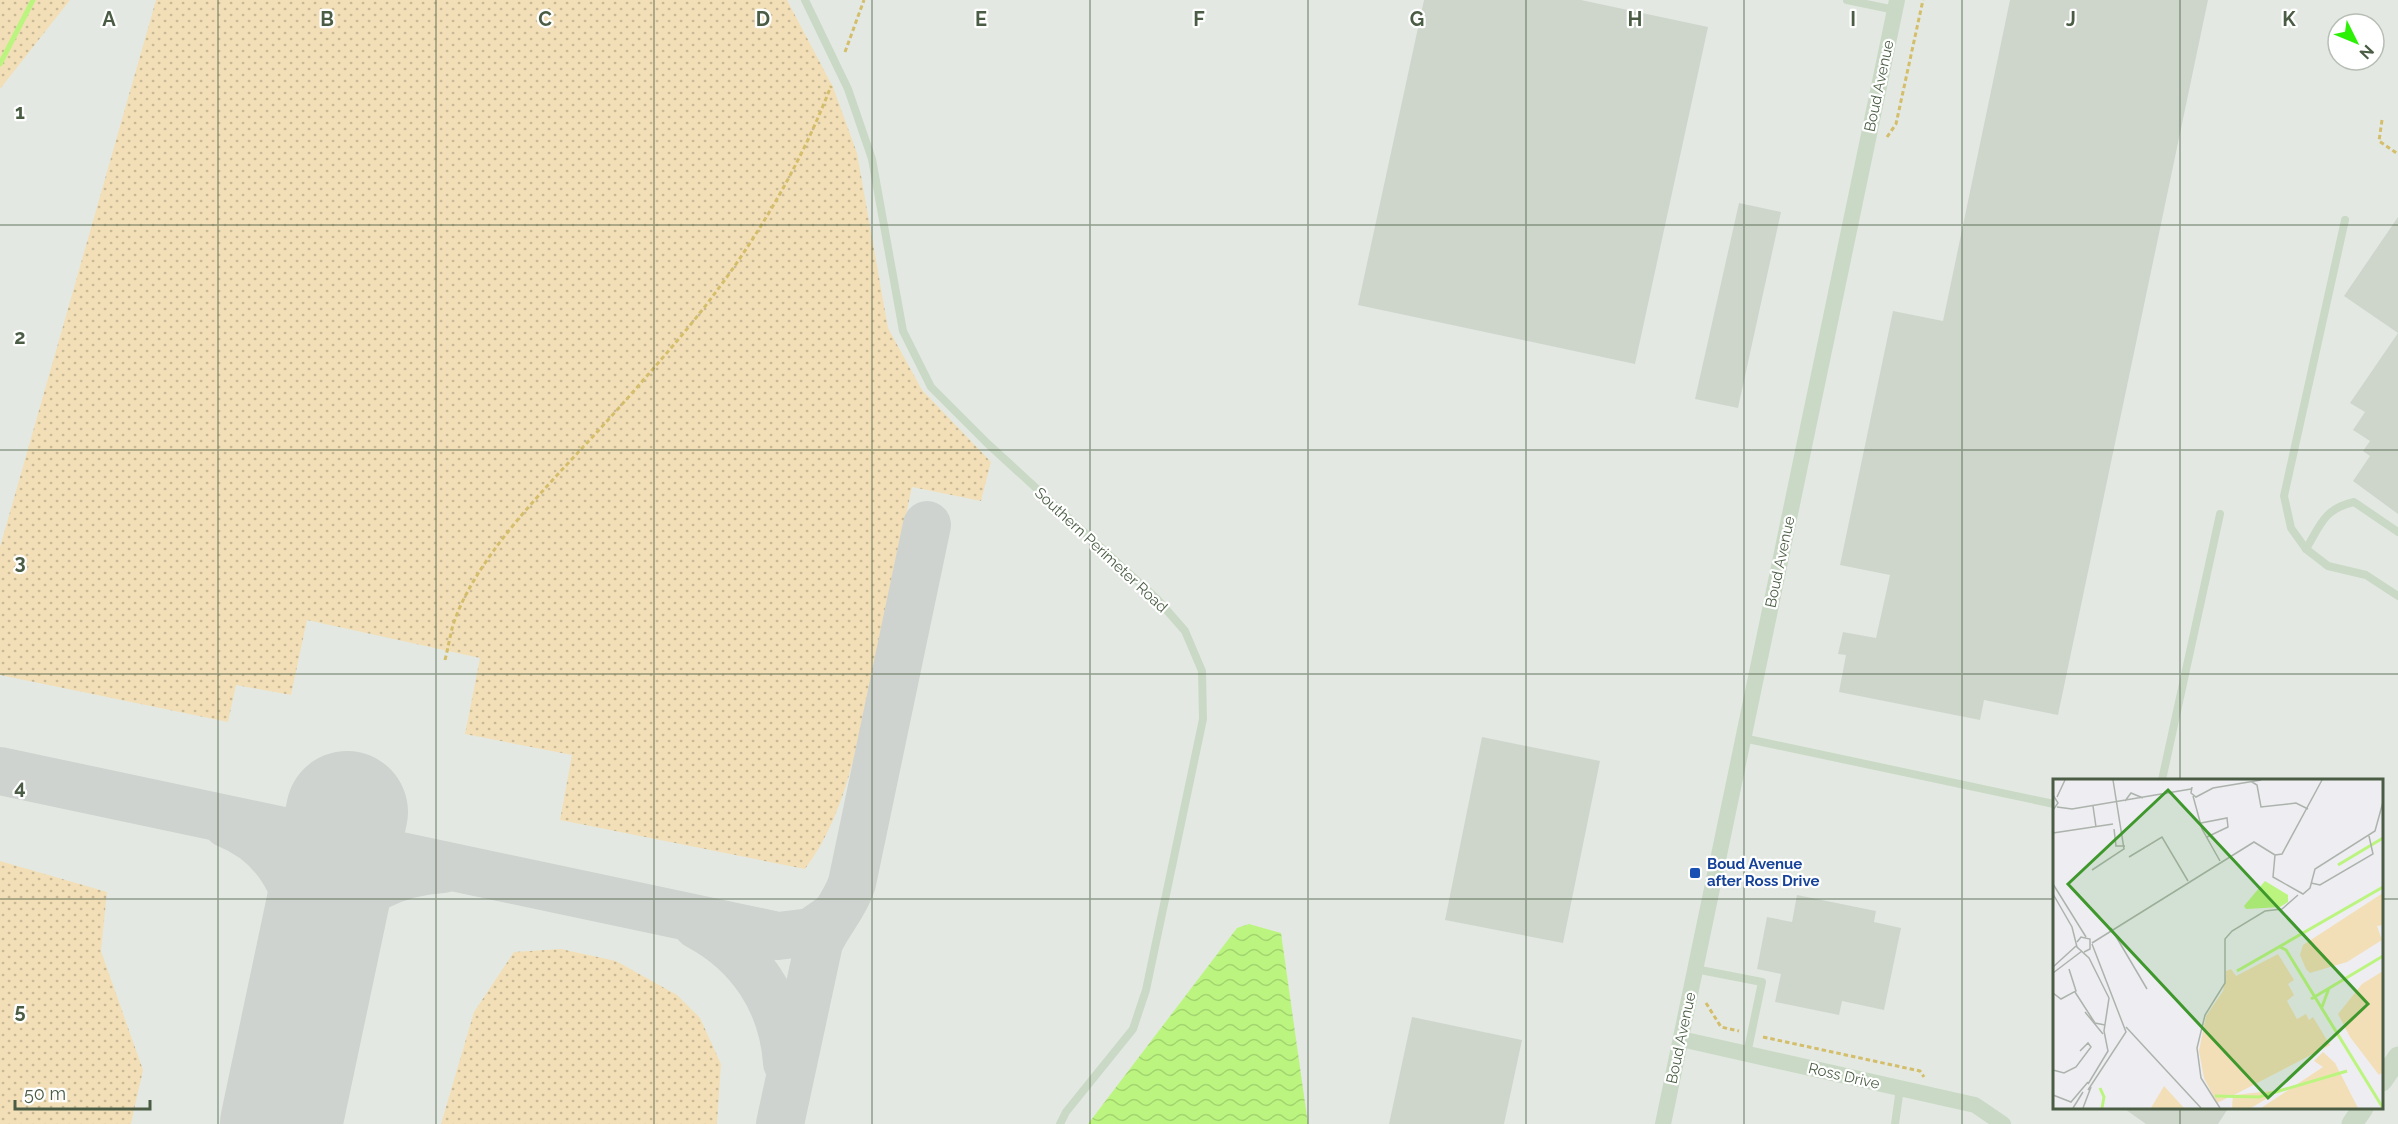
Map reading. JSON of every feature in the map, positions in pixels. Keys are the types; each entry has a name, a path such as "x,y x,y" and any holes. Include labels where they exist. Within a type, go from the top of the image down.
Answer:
{"street":[{"name":"Boud Avenue","path":"1663,1124 1681,1039 1703,970 1743,738 1896,5"},
{"name":"Ross Drive","path":"1681,1039 1975,1105 2003,1124"},
{"path":"2383,1080 2398,1057"},
{"path":"2352,1124 2362,1109"}],"lane":[{"name":"Southern Perimeter Road","path":"805,0 838,67 872,159 903,331 931,387 988,444 1156,599 1185,631 1202,671 1203,719 1146,990 1133,1029 1066,1112 1060,1124"},
{"path":"1847,0 1896,5"},
{"path":"2345,220 2284,496 2291,528 2306,549 2328,566 2366,575 2398,596"},
{"path":"2306,549 2323,520 2336,506 2354,502 2398,532"},
{"path":"2163,779 2220,514"},
{"path":"1743,738 2053,804"},
{"path":"1703,970 1762,982 1747,1053"},
{"path":"1895,1124 1900,1088"}],"path":[{"path":"445,660 454,624 480,571 530,504 679,339 723,282 774,207 817,123 864,0"},
{"path":"1884,148 1887,137 1896,124 1923,0"},
{"path":"2382,120 2379,141 2398,154"},
{"path":"1703,970 1705,1000 1721,1028 1920,1071 1934,1096"}],"shaded area":[{"path":"0,0 2398,0 2398,1124 0,1124"},
{"path":"0,0 70,0 0,89"},
{"path":"156,0 787,0 833,87 857,153 888,328 922,390 991,462 981,501 912,487 850,772 832,823 805,869 560,820 572,755 465,734 480,658 307,620 291,695 236,685 228,722 0,675 0,547"},
{"path":"0,861 107,892 101,951 143,1070 131,1124 0,1124"},
{"path":"561,949 616,961 677,995 700,1018 721,1064 717,1124 441,1124 474,1012 514,952"}],"water":[{"path":"1249,924 1281,933 1308,1124 1088,1124 1237,928"}],"building":[{"path":"1424,0 1581,0 1708,27 1635,364 1358,305"},
{"path":"2010,0 2208,0 2058,715 1984,700 1980,720 1839,692 1846,655 1838,654 1843,632 1876,638 1890,575 1840,565 1893,311 1943,321"},
{"path":"1739,203 1781,212 1738,408 1695,399"},
{"path":"2398,217 2398,333 2344,296"},
{"path":"2398,333 2398,514 2353,481 2370,456 2363,451 2370,441 2353,430 2365,412 2350,403"},
{"path":"1482,737 1600,761 1563,943 1445,920"},
{"path":"1797,895 1876,911 1874,922 1901,928 1884,1010 1842,1001 1839,1015 1775,1002 1781,974 1757,969 1767,917 1792,922"},
{"path":"1412,1017 1522,1040 1504,1124 1389,1124"},
{"path":"2125,1109 2228,1109 2218,1124 2146,1124"}],"waterway":[{"path":"0,64 33,0"}],"taxiway":[{"path":"780,1124 819,943 852,883 927,525"},
{"path":"0,771 778,936 811,932 834,916"},
{"path":"227,824 250,836 268,851 282,868 300,910 312,980"},
{"path":"312,978 327,934 337,919 362,896 392,880 425,871 443,869"},
{"path":"697,925 716,936 733,950 760,982 779,1020 787,1063"}],"runway":[{"path":"281,1124 347,812"}],"place":[{"name":"Boud Avenue after Ross Drive","path":"1695,873"}]}
